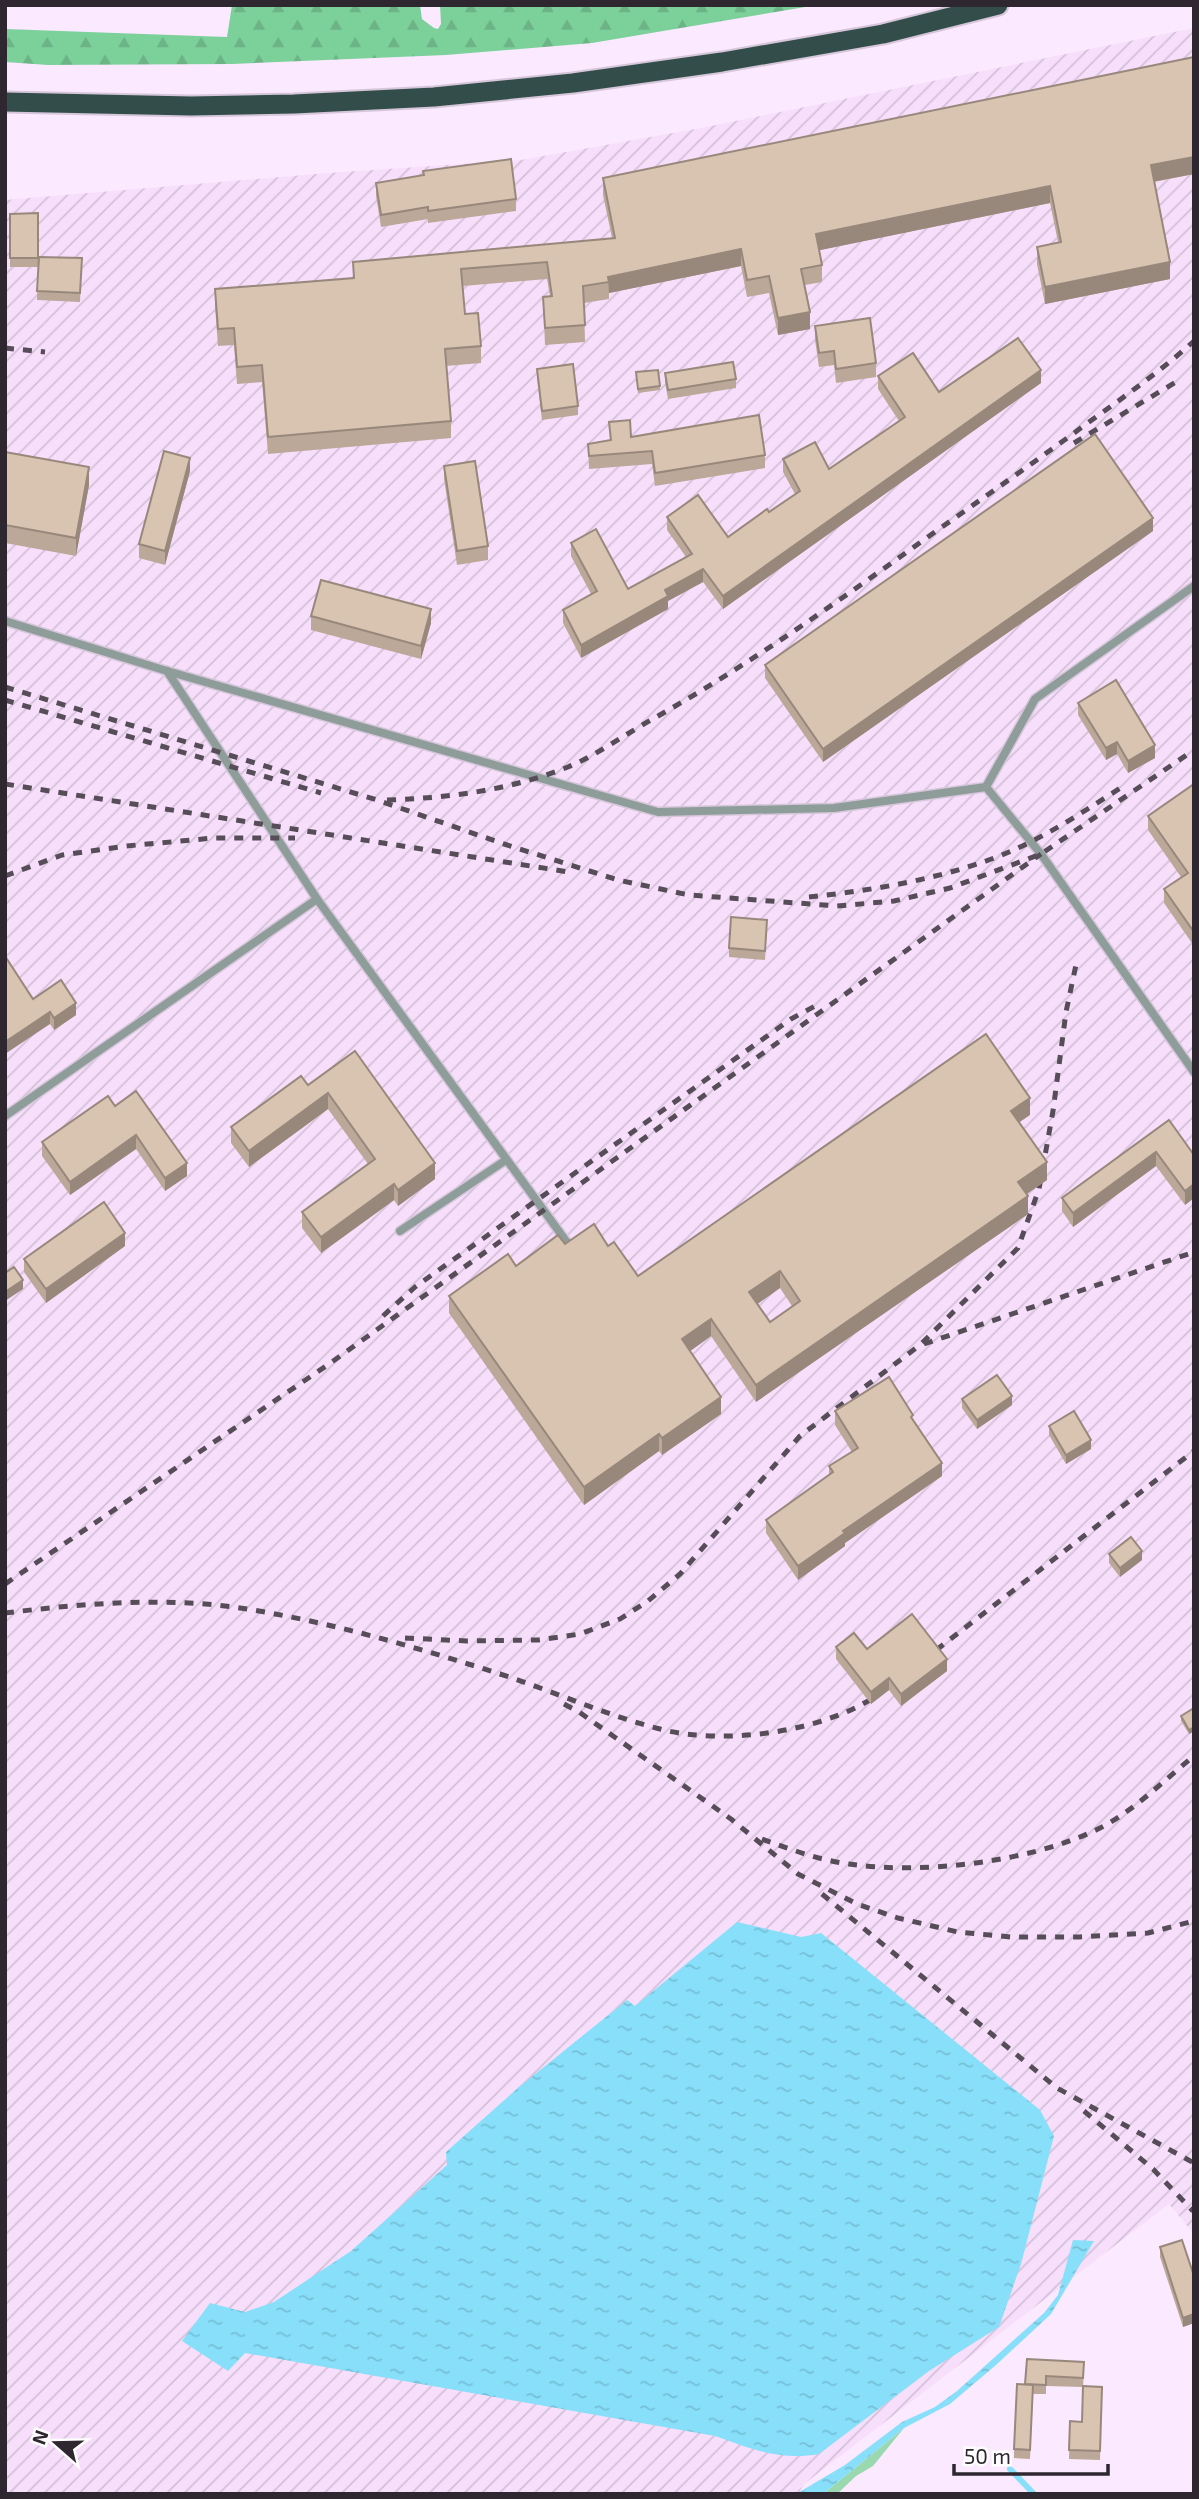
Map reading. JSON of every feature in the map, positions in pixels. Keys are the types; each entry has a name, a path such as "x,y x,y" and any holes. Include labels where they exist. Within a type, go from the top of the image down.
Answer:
{"highway":[{"path":"5,103 191,106 434,97 573,83 722,62 883,34 998,5"}],"lane":[{"path":"986,787 1035,699 1194,586"},
{"path":"5,621 167,671 658,812 834,808 986,787"},
{"path":"167,671 317,900 566,1241"},
{"path":"986,787 1041,854 1194,1072"},
{"path":"5,1116 317,900"},
{"path":"400,1231 506,1160"}],"shaded area":[{"path":"1194,28 1194,2234 1169,2204 804,2484 798,2494 5,2494 5,200 521,160 701,128"}],"green space":[{"path":"232,5 420,5 422,19 438,29 441,24 440,5 817,5 592,43 446,55 232,64 48,65 5,62 5,29 227,37"},
{"path":"904,2428 873,2466 856,2476 837,2494 823,2494"}],"water":[{"path":"737,1922 801,1937 821,1933 1040,2110 1054,2136 1021,2264 999,2327 929,2371 819,2454 805,2456 779,2455 715,2436 245,2353 228,2371 182,2341 210,2303 245,2312 274,2302 351,2251 447,2165 446,2152 519,2087 627,2000 635,2006"},
{"path":"1073,2240 1094,2241 1051,2314 996,2365 950,2404 904,2428 823,2494 796,2494 845,2465 902,2422 935,2407 957,2391 1044,2313 1058,2295"}],"building":[{"path":"1194,57 1194,157 1151,165 1170,262 1045,287 1037,247 1061,242 1050,186 816,234 822,265 801,269 810,312 778,318 769,276 747,280 741,249 608,277 609,282 583,286 585,325 545,328 543,297 552,296 547,262 461,269 465,314 478,313 481,346 445,349 451,421 268,437 262,365 237,367 234,328 218,329 215,289 354,278 353,262 615,238 603,178"},
{"path":"511,159 516,199 428,211 428,207 381,215 376,183 424,175 423,171"},
{"path":"38,213 38,258 10,258 10,214"},
{"path":"39,257 82,258 80,293 37,291"},
{"path":"870,318 876,363 836,369 834,351 819,353 815,326"},
{"path":"1018,338 1041,370 723,596 703,569 665,590 668,596 581,645 563,610 597,591 571,543 596,529 628,589 692,554 667,517 698,495 728,537 767,509 769,512 800,491 783,459 815,442 829,469 905,417 878,376 913,353 939,392"},
{"path":"733,362 736,379 668,390 665,373"},
{"path":"573,364 578,406 542,411 537,369"},
{"path":"658,370 660,386 638,389 636,372"},
{"path":"759,415 765,455 655,473 652,451 589,456 588,444 611,440 609,422 630,420 631,437"},
{"path":"1095,434 1153,518 823,749 765,665"},
{"path":"164,451 190,458 165,551 139,544"},
{"path":"5,452 89,467 76,538 5,525"},
{"path":"475,461 488,546 457,551 444,466"},
{"path":"321,580 431,609 421,646 311,616"},
{"path":"1116,680 1155,745 1128,761 1117,742 1106,748 1078,703"},
{"path":"1194,784 1194,932 1164,889 1188,873 1148,816"},
{"path":"731,917 767,920 765,951 729,948"},
{"path":"5,956 33,999 61,980 76,1003 54,1018 50,1012 5,1042"},
{"path":"986,1034 1030,1098 1011,1111 1047,1162 1018,1182 1028,1196 756,1385 711,1319 682,1339 721,1397 662,1438 659,1434 584,1487 449,1296 508,1254 516,1266 558,1235 565,1244 594,1224 608,1246 614,1242 638,1276","holes":["780,1271 800,1301 770,1322 749,1292"]},
{"path":"355,1051 435,1163 398,1190 394,1184 321,1237 302,1212 375,1159 328,1093 249,1151 231,1127 301,1076 308,1085"},
{"path":"136,1091 187,1163 165,1178 136,1135 70,1182 42,1142 108,1096 115,1106"},
{"path":"1169,1120 1194,1155 1194,1184 1185,1191 1156,1152 1073,1213 1062,1198"},
{"path":"104,1202 125,1233 46,1289 24,1259"},
{"path":"14,1267 23,1280 5,1292 5,1273"},
{"path":"997,1375 1012,1396 977,1420 962,1399"},
{"path":"889,1377 913,1415 911,1417 942,1463 843,1531 845,1533 798,1566 766,1520 833,1472 829,1466 858,1448 835,1411"},
{"path":"1074,1411 1091,1440 1066,1455 1049,1426"},
{"path":"1131,1537 1142,1551 1120,1568 1109,1554"},
{"path":"912,1614 947,1659 901,1694 889,1678 871,1692 836,1647 854,1633 867,1649"},
{"path":"1194,1708 1194,1727 1189,1730 1181,1716"},
{"path":"1182,2240 1194,2276 1194,2314 1183,2318 1160,2247"},
{"path":"1027,2359 1084,2362 1083,2378 1046,2376 1046,2385 1025,2384"},
{"path":"1017,2384 1033,2385 1030,2450 1014,2449"},
{"path":"1083,2386 1102,2387 1100,2451 1069,2450 1070,2421 1082,2422"}],"waterway":[{"path":"1010,2469 1034,2494"}],"railway":[{"path":"387,800 457,795 524,782 568,767 600,751 722,678 825,610 1129,393 1194,341"},
{"path":"5,348 45,352"},
{"path":"1074,443 1181,379"},
{"path":"5,687 377,800 618,880 689,895 837,906 894,901 950,888 1041,854 1194,750"},
{"path":"5,700 321,793"},
{"path":"5,784 569,872"},
{"path":"809,897 897,884 941,875 983,862 1038,838 1125,785"},
{"path":"5,876 62,855 126,846 214,838 295,838"},
{"path":"5,1584 329,1364 1041,854"},
{"path":"405,1638 538,1640 580,1634 620,1619 648,1601 680,1574 800,1436 920,1345 1018,1248 1039,1189 1066,1012 1077,960"},
{"path":"383,1316 415,1287 791,1019 815,1006"},
{"path":"924,1344 1194,1252"},
{"path":"922,1661 1194,1451"},
{"path":"5,1613 129,1602 192,1603 253,1610 316,1622 408,1646 500,1674 640,1723 686,1734 745,1735 806,1726 835,1717 883,1691"},
{"path":"564,1704 731,1819 798,1874 857,1904 898,1918 958,1932 1011,1937 1148,1933 1194,1921"},
{"path":"762,1839 826,1860 878,1867 942,1867 1008,1858 1069,1841 1109,1823 1135,1806 1194,1756"},
{"path":"822,1894 1057,2088 1194,2163"},
{"path":"1084,2111 1153,2169 1193,2211"}]}
